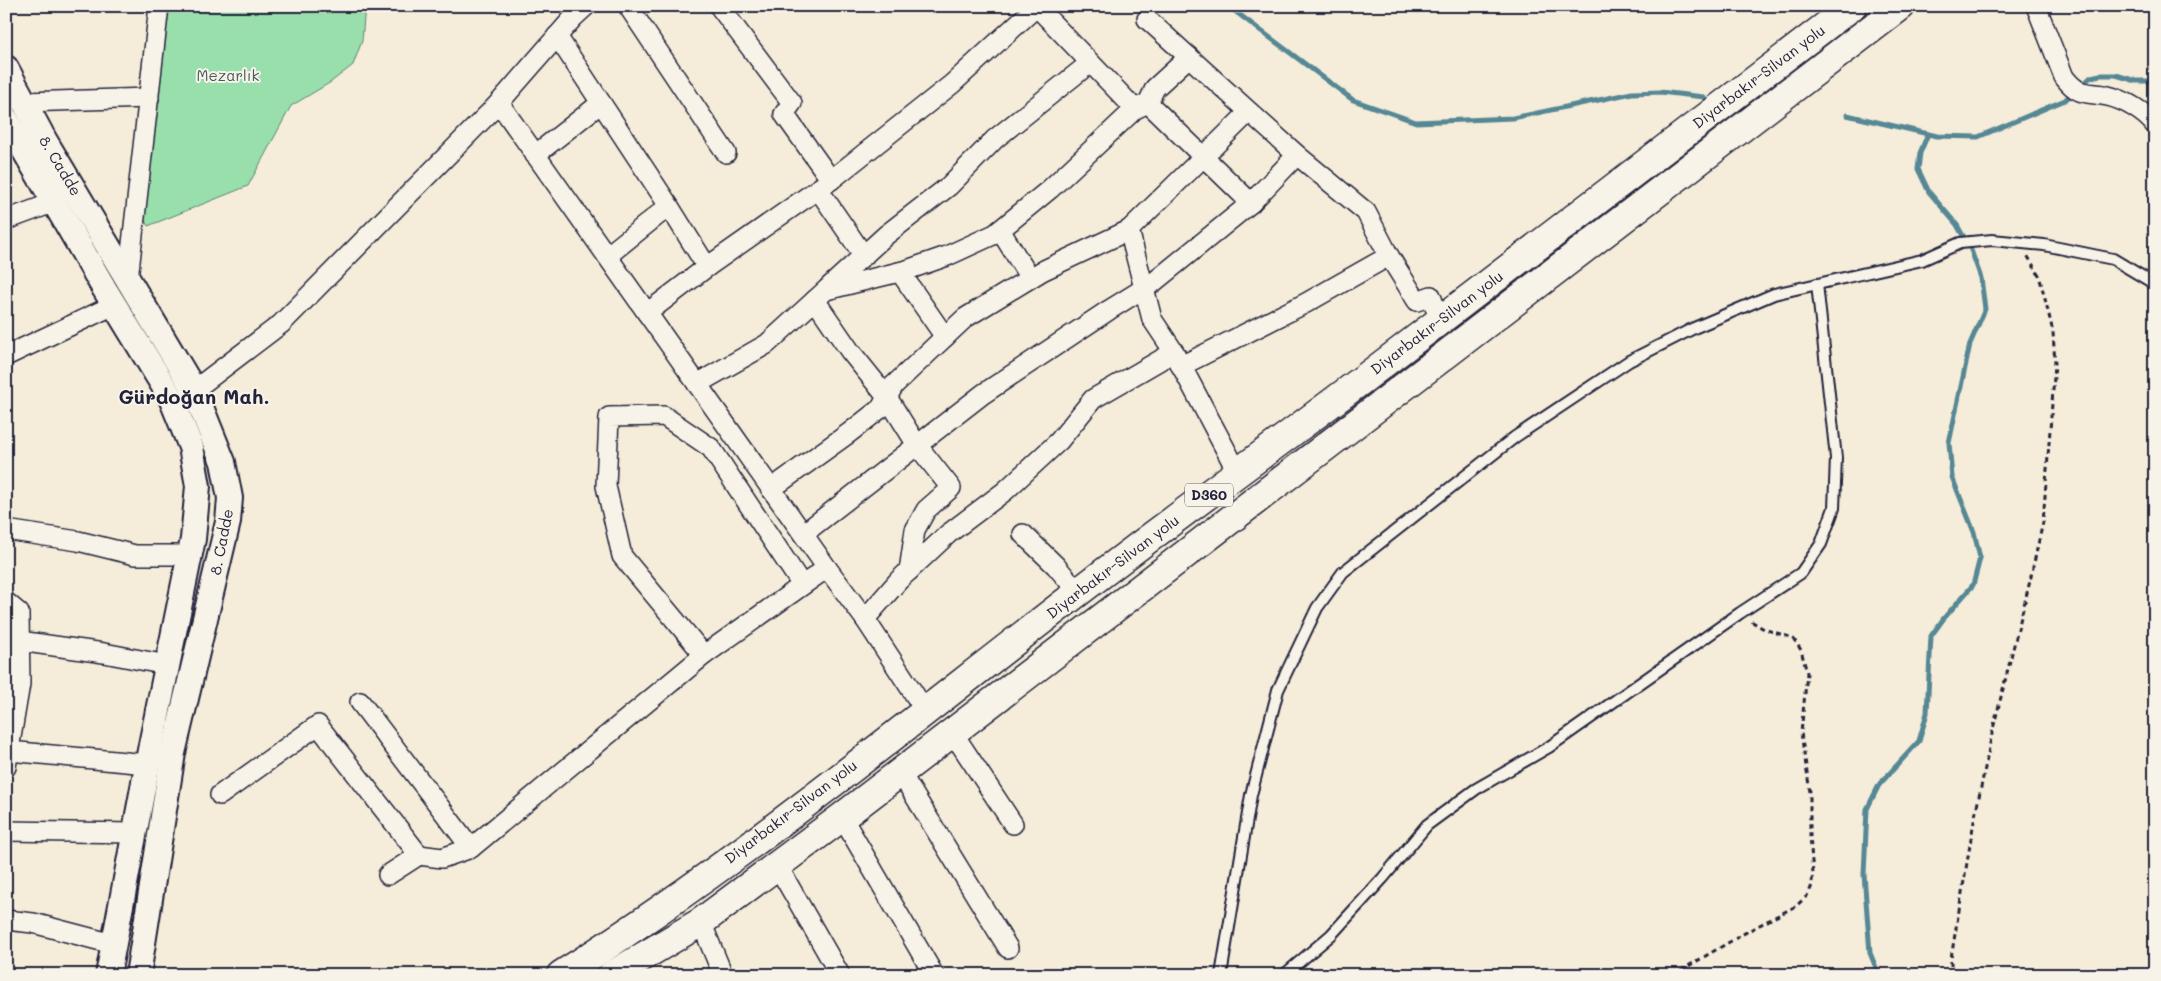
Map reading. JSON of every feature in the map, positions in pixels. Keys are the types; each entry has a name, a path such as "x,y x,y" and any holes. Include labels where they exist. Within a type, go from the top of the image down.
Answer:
{"highway":[{"name":"Diyarbakır-Silvan yolu","path":"561,975 631,930 926,712 1078,592 1440,321 1852,6"},
{"name":"Diyarbakır-Silvan yolu","path":"612,975 701,922 842,817 1901,6"}],"street":[{"path":"128,279 159,6"},
{"path":"194,390 281,324 499,103 557,36 586,6"},
{"path":"628,6 726,153"},
{"path":"719,6 792,103 784,114 864,256"},
{"path":"647,313 707,267 824,185 952,84 1036,6 1090,63 1204,157 1251,203"},
{"path":"2036,6 2064,77 2070,85 2086,95 2108,96 2128,104 2149,118 2155,125"},
{"path":"1147,19 1297,155 1366,212 1389,256 1417,301 1431,296 1440,321"},
{"path":"557,36 707,267"},
{"path":"821,295 947,256 1000,230 1050,189 1142,106 1155,88 1189,57"},
{"path":"697,384 767,344 886,235 949,186 995,138 1090,63"},
{"name":"8. Cadde","path":"6,68 45,141 194,390 223,462 230,498 228,522 173,753 138,975"},
{"path":"24,102 149,98"},
{"path":"499,103 865,619 926,712"},
{"path":"535,155 601,103"},
{"path":"771,489 850,433 881,408 894,385 965,318 1030,278 1129,230 1250,112"},
{"name":"8. Cadde","path":"6,119 114,305 171,398 191,446 198,486 190,555 147,764 108,975"},
{"path":"803,534 983,394 1144,289 1251,203 1297,155"},
{"path":"6,220 55,202"},
{"path":"607,256 668,206"},
{"path":"1000,230 1030,278"},
{"path":"1129,230 1152,319 1177,359 1238,473"},
{"path":"865,619 909,571 948,534 1005,491 1058,441 1093,399 1177,359 1306,303 1389,256"},
{"path":"900,272 945,337"},
{"path":"821,295 850,351 887,397 917,446 951,488 926,510 915,530 909,571"},
{"path":"6,356 114,305"},
{"path":"704,655 622,556 606,486 609,417 664,416 711,448 802,585"},
{"path":"6,530 78,541 135,555 190,555"},
{"path":"1023,534 1056,566 1078,592"},
{"path":"388,875 419,855 442,858 471,848 704,655 827,568"},
{"path":"6,602 19,613 20,684 10,725 8,759 147,764"},
{"path":"19,641 104,653 167,665"},
{"path":"360,702 471,848"},
{"path":"220,796 318,725 419,855"},
{"path":"953,732 1013,824"},
{"path":"900,772 1008,948"},
{"path":"842,817 934,975"},
{"path":"6,831 134,833"},
{"path":"777,865 840,975"},
{"path":"6,920 33,923 113,944"},
{"path":"701,922 723,975"}],"lane":[{"path":"1221,975 1251,795 1278,690 1317,608 1343,572 1515,437 1629,361 1694,328 1774,294 1922,260 1960,243 1992,240 2021,243 2113,260 2155,284"},
{"path":"1284,975 1331,935 1383,878 1427,825 1476,789 1549,747 1740,613 1801,573 1821,544 1834,508 1836,458 1817,284"}],"path":[{"path":"1951,975 1951,958 1974,821 1993,729 2043,522 2055,364 2053,332 2039,275 2021,243"},
{"path":"1674,975 1796,906 1807,896 1812,888 1810,792 1801,733 1807,673 1801,650 1793,638 1764,629 1740,613"}],"green space":[{"name":"Mezarlık","path":"168,6 365,6 362,41 353,65 331,82 291,106 248,186 148,226 144,219"}],"waterway":[{"path":"1228,6 1353,100 1416,122 1513,118 1632,93 1660,92 1704,97"},
{"path":"2080,87 2091,77 2100,75 2116,75 2136,81 2155,81"},
{"path":"1847,115 1937,136 1978,137 2065,100 2073,93"},
{"path":"1879,975 1870,953 1864,874 1867,809 1879,785 1919,741 1927,713 1931,636 1973,585 1980,558 1974,532 1952,477 1949,443 1970,344 1985,309 1981,278 1971,250 1957,225 1929,192 1918,169 1920,153 1928,134"}],"district":[{"name":"Gürdoğan Mah.","path":"194,397"}]}
